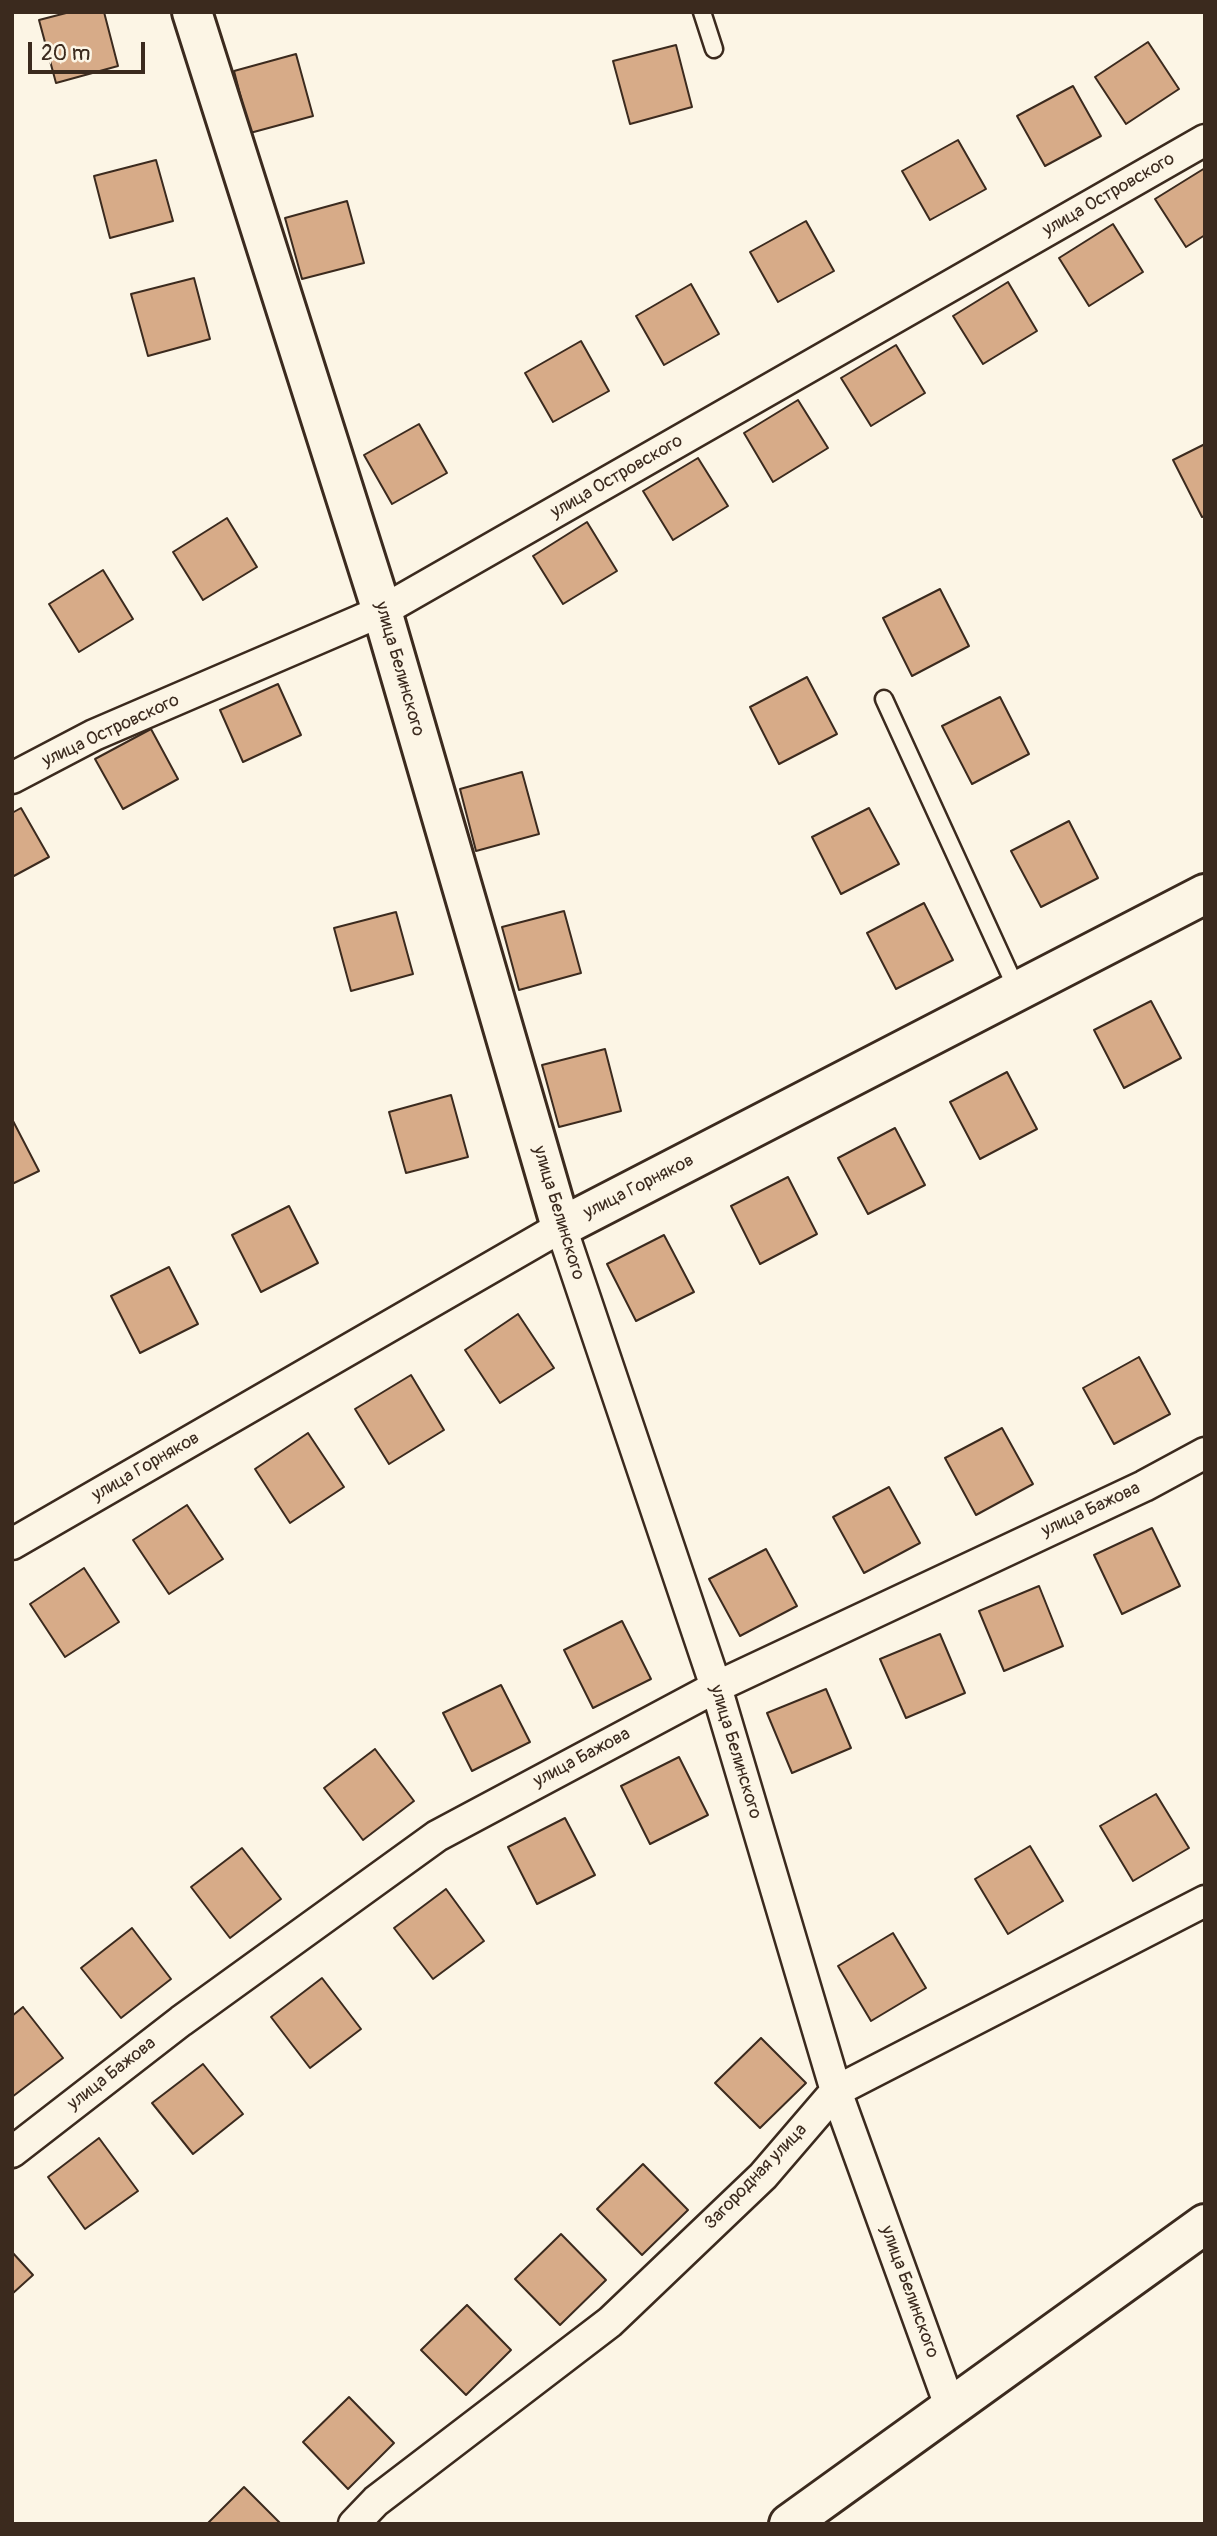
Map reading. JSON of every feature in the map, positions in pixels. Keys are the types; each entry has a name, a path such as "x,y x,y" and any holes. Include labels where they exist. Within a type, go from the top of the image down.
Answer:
{"main road":[{"name":"улица Белинского","path":"193,13 382,611 561,1227"},
{"name":"улица Горняков","path":"561,1227 1205,894"},
{"path":"789,2524 1205,2224"}],"street":[{"name":"улица Островского","path":"12,778 94,736 382,611 1205,140"},
{"name":"улица Горняков","path":"12,1544 561,1227"},
{"name":"улица Белинского","path":"561,1227 716,1687 836,2091 950,2406"},
{"name":"улица Бажова","path":"12,2152 181,2021 437,1836 716,1687 1144,1486 1205,1453"},
{"name":"Загородная улица","path":"354,2524 376,2501 610,2322 763,2176 836,2091 1205,1900"}],"lane":[{"path":"702,12 713,49"},
{"path":"884,699 1018,992"}],"building":[{"path":"70,12 104,12 118,66 56,83 39,20"},
{"path":"1148,42 1179,89 1126,124 1095,77"},
{"path":"676,45 692,107 630,124 613,61"},
{"path":"296,54 313,116 250,133 234,71"},
{"path":"1073,86 1101,136 1045,166 1017,116"},
{"path":"958,140 986,189 930,220 902,171"},
{"path":"156,160 173,221 110,238 94,176"},
{"path":"1205,168 1205,235 1186,247 1155,199"},
{"path":"347,201 364,263 302,279 285,218"},
{"path":"806,221 834,271 778,302 750,252"},
{"path":"1113,224 1143,272 1089,306 1059,258"},
{"path":"194,278 210,339 148,356 131,294"},
{"path":"1008,282 1037,331 983,364 953,316"},
{"path":"691,284 719,334 664,365 636,316"},
{"path":"581,341 609,391 553,422 525,373"},
{"path":"896,345 925,393 871,426 841,378"},
{"path":"798,400 828,448 773,482 744,433"},
{"path":"419,424 447,473 392,504 364,455"},
{"path":"1205,444 1205,516 1202,517 1173,460"},
{"path":"698,458 728,506 673,540 643,491"},
{"path":"227,518 257,567 203,600 173,552"},
{"path":"587,522 617,571 563,604 533,556"},
{"path":"103,570 133,619 79,652 49,604"},
{"path":"940,589 969,646 912,676 883,618"},
{"path":"807,677 837,734 779,764 750,707"},
{"path":"278,684 301,735 243,762 220,710"},
{"path":"1000,697 1029,754 972,784 942,726"},
{"path":"151,729 178,779 123,809 95,759"},
{"path":"522,772 539,834 476,851 460,789"},
{"path":"21,808 49,857 12,877 12,813"},
{"path":"869,808 899,864 841,894 812,837"},
{"path":"1069,821 1098,878 1041,907 1011,851"},
{"path":"924,903 953,960 896,989 867,933"},
{"path":"564,911 581,973 519,990 502,927"},
{"path":"396,912 413,974 351,991 334,928"},
{"path":"1151,1001 1181,1058 1124,1088 1094,1030"},
{"path":"605,1049 621,1111 559,1127 542,1065"},
{"path":"1007,1072 1037,1129 980,1159 950,1102"},
{"path":"451,1095 468,1157 406,1173 389,1112"},
{"path":"12,1119 39,1171 12,1184"},
{"path":"895,1128 925,1185 868,1214 838,1158"},
{"path":"788,1177 817,1234 760,1264 731,1206"},
{"path":"289,1206 318,1263 261,1292 232,1235"},
{"path":"664,1235 694,1292 636,1321 607,1264"},
{"path":"169,1267 198,1324 140,1353 111,1296"},
{"path":"518,1314 554,1368 500,1403 465,1350"},
{"path":"1139,1357 1170,1414 1114,1444 1083,1388"},
{"path":"411,1375 444,1430 389,1464 355,1409"},
{"path":"1002,1428 1033,1484 976,1515 945,1458"},
{"path":"308,1433 344,1487 290,1523 255,1469"},
{"path":"889,1487 920,1543 864,1573 833,1517"},
{"path":"187,1505 223,1559 169,1594 133,1540"},
{"path":"1152,1528 1180,1586 1122,1614 1094,1555"},
{"path":"766,1549 797,1606 740,1636 709,1579"},
{"path":"84,1568 119,1622 65,1657 30,1604"},
{"path":"1039,1586 1063,1646 1004,1671 979,1611"},
{"path":"622,1621 651,1679 593,1708 564,1650"},
{"path":"940,1634 965,1693 906,1718 880,1659"},
{"path":"501,1685 530,1742 472,1771 443,1713"},
{"path":"826,1689 851,1748 792,1773 767,1713"},
{"path":"375,1749 414,1801 363,1840 324,1788"},
{"path":"679,1757 708,1815 650,1844 621,1786"},
{"path":"1156,1794 1189,1848 1133,1881 1100,1826"},
{"path":"565,1818 595,1875 537,1904 508,1847"},
{"path":"1030,1846 1063,1901 1008,1934 975,1879"},
{"path":"242,1848 281,1899 230,1938 191,1887"},
{"path":"446,1889 484,1941 433,1979 394,1928"},
{"path":"132,1928 171,1979 121,2018 81,1968"},
{"path":"893,1933 926,1988 871,2021 838,1966"},
{"path":"322,1978 361,2029 310,2068 271,2017"},
{"path":"23,2007 63,2058 12,2097 12,2016"},
{"path":"761,2038 806,2083 760,2128 715,2083"},
{"path":"203,2064 243,2114 193,2154 152,2103"},
{"path":"99,2138 138,2191 85,2229 48,2177"},
{"path":"643,2164 688,2210 642,2255 597,2209"},
{"path":"561,2234 606,2280 560,2325 515,2279"},
{"path":"12,2252 33,2275 12,2294"},
{"path":"467,2305 511,2350 466,2395 421,2350"},
{"path":"349,2397 394,2443 348,2489 303,2442"},
{"path":"244,2487 281,2524 207,2524"}]}
